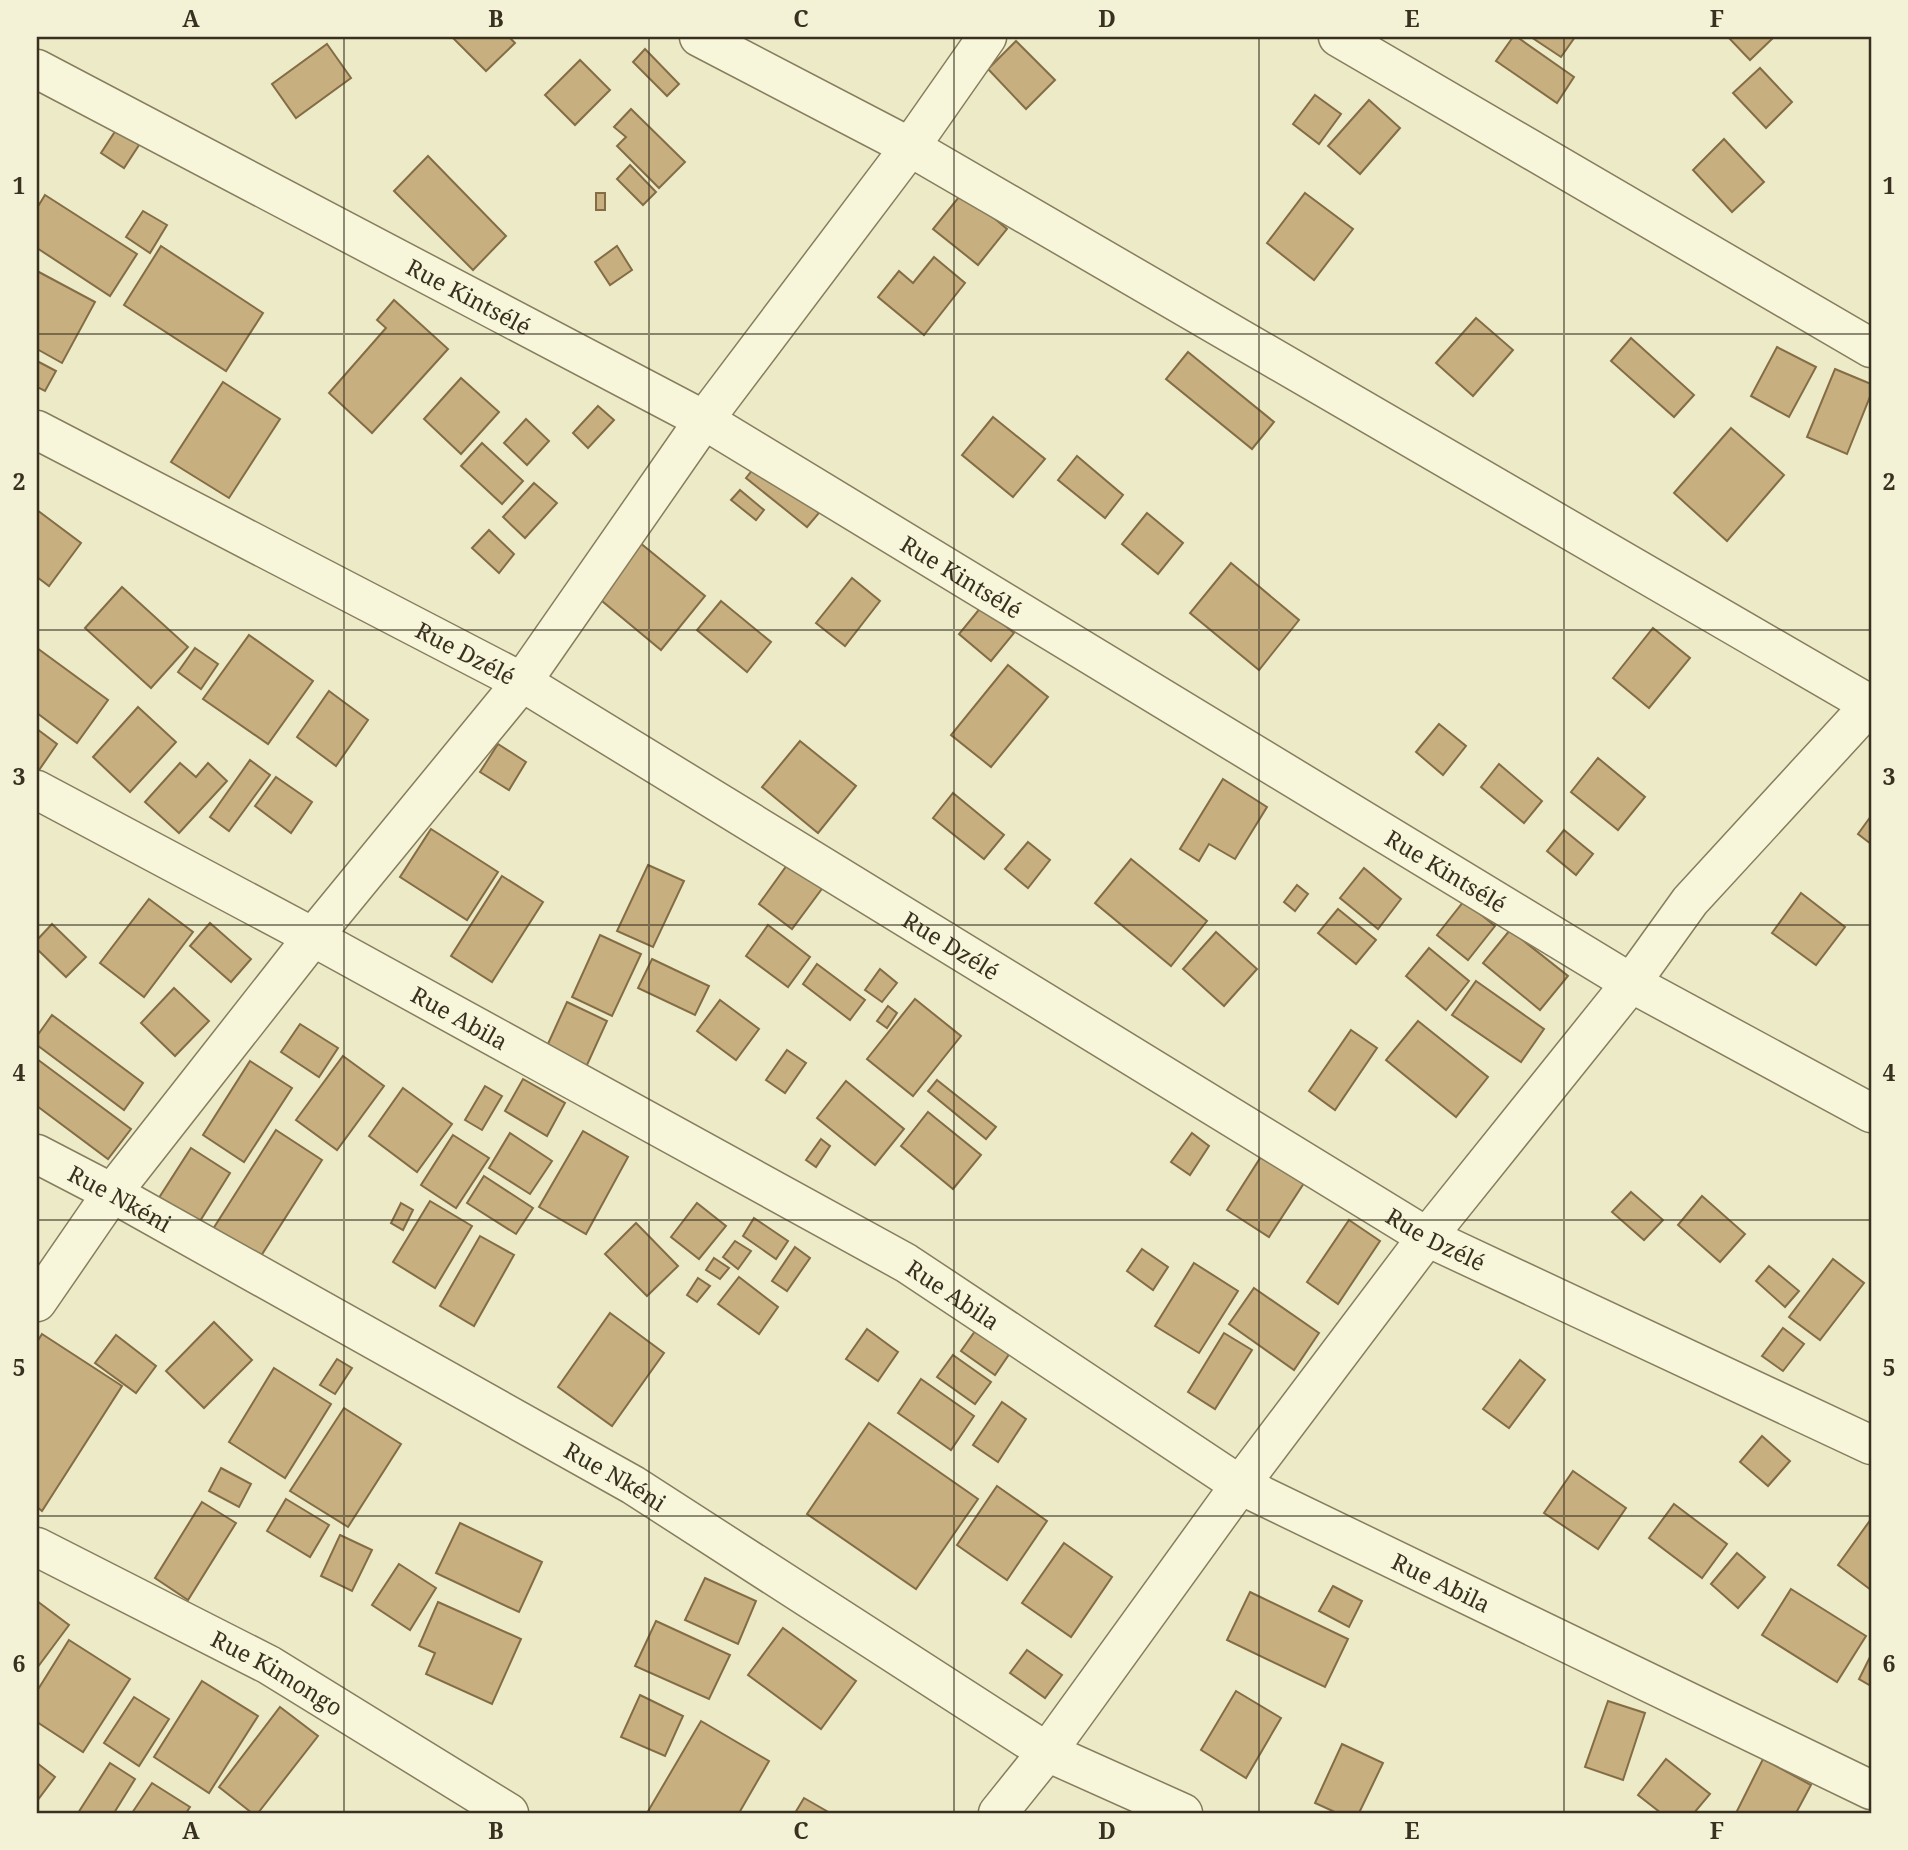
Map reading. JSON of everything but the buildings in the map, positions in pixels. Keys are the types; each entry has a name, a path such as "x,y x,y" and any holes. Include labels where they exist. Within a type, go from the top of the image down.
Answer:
{"street":[{"path":"699,37 910,147 1871,705 1690,901 1631,983 1427,1237 1240,1485 1047,1752 999,1813"},
{"path":"37,1302 112,1193 313,937 522,682 704,420 910,147 987,37"},
{"path":"1338,37 1871,348"},
{"name":"Rue Kintsélé","path":"37,69 704,420 1631,983 1871,1113"},
{"name":"Rue Dzélé","path":"37,430 522,682 1427,1237 1871,1446"},
{"name":"Rue Abila","path":"37,790 313,937 906,1263 1240,1485 1871,1790"},
{"name":"Rue Nkéni","path":"37,1154 112,1193 633,1485 1047,1752 1183,1813"},
{"name":"Rue Kimongo","path":"37,1547 269,1665 509,1813"}]}
